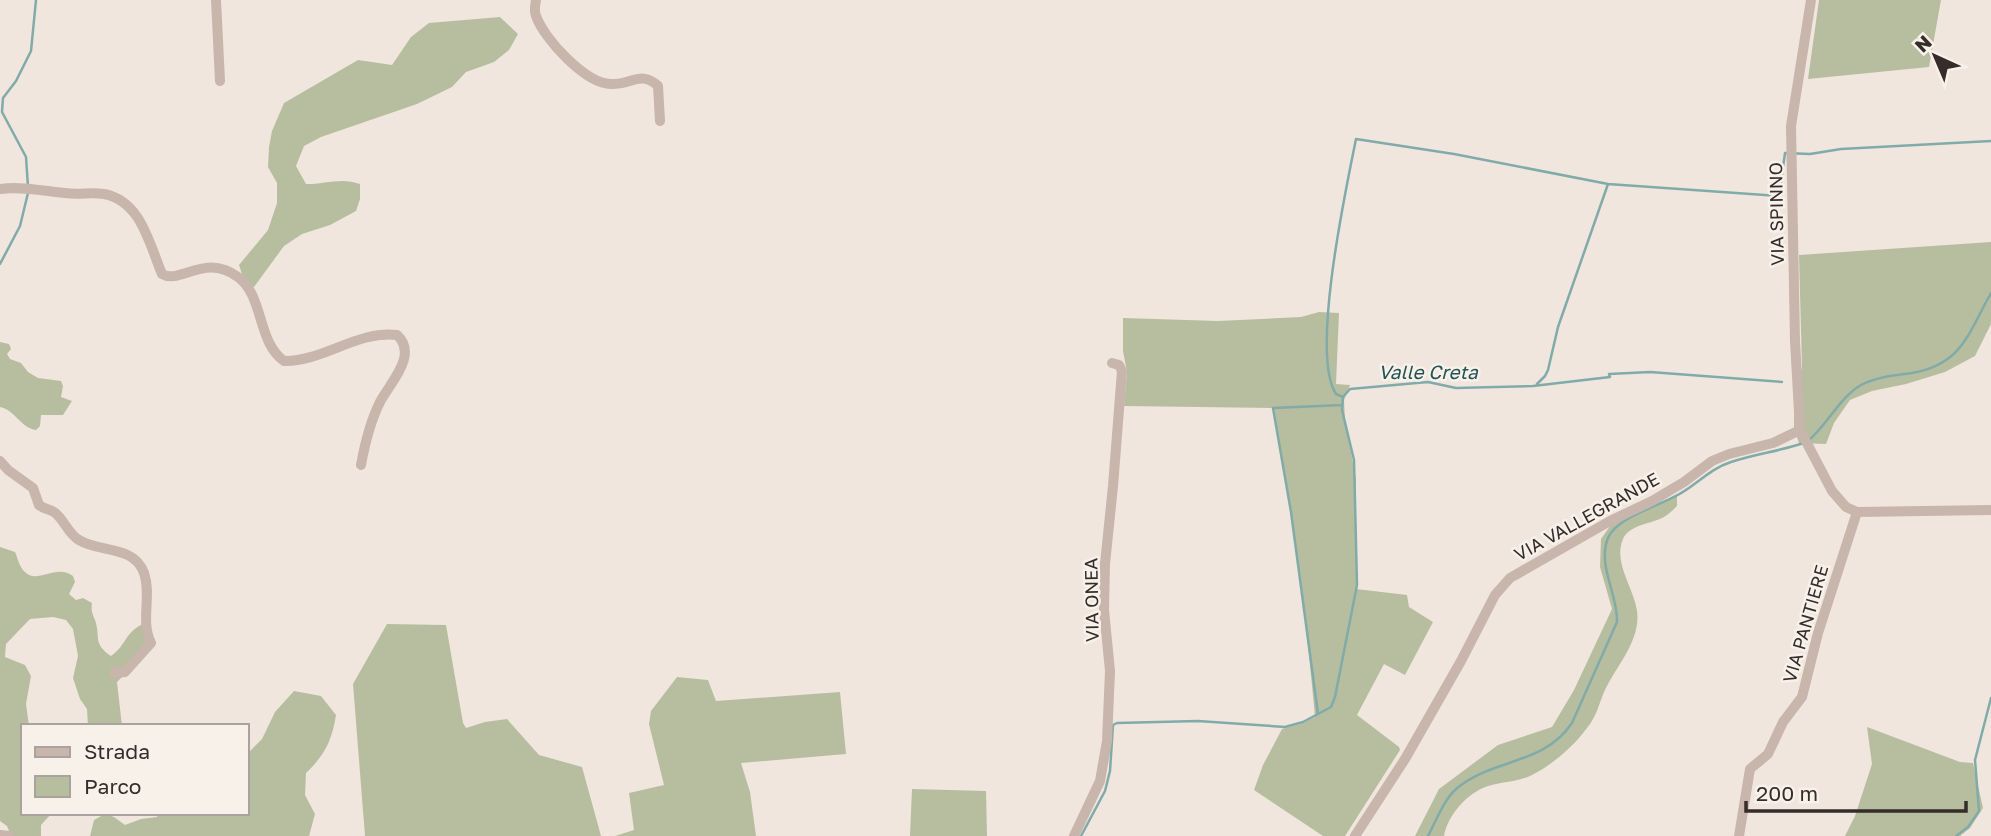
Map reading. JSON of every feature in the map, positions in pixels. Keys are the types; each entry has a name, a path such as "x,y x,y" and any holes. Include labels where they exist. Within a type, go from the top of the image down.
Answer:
{"street":[{"path":"216,0 220,81"},
{"path":"536,0 535,14 544,31 559,52 582,70 600,82 611,85 637,78 650,79 658,86 660,121"},
{"name":"VIA SPINNO","path":"1800,429 1795,341 1791,126 1811,0"},
{"path":"0,189 12,187 72,194 101,194 118,198 130,205 139,217 162,274 167,277 176,276 196,268 211,267 225,269 247,284 273,350 284,361 295,361 350,343 390,334 397,335 405,347 404,356 399,374 380,400 366,437 361,465"},
{"name":"VIA ONEA","path":"1074,836 1100,780 1107,741 1110,671 1104,610 1105,564 1114,486 1122,371 1119,365 1112,363"},
{"path":"1800,429 1832,491 1846,507 1857,512 1991,510"},
{"name":"VIA VALLEGRANDE","path":"1354,836 1405,759 1495,595 1510,578 1652,501 1712,461 1773,443 1800,429"},
{"path":"0,461 33,488 39,505 55,513 78,540 124,552 136,561 144,572 147,588 146,633 151,643 125,672 114,673"},
{"name":"VIA PANTIERE","path":"1846,507 1850,528"},
{"name":"VIA PANTIERE","path":"1739,836 1750,769 1768,754 1783,722 1802,697 1818,633 1857,512"},
{"path":"0,835 9,836"}],"green space":[{"path":"1819,0 1941,0 1929,67 1808,79"},
{"path":"500,17 518,34 509,50 494,62 466,72 452,87 417,104 321,137 304,146 296,166 306,184 340,181 360,184 360,199 356,211 330,225 302,234 284,246 254,287 243,277 239,265 268,230 277,203 277,183 268,167 269,147 272,131 284,103 358,60 392,65 411,37 429,23"},
{"path":"1991,242 1991,324 1975,356 1945,372 1872,391 1850,400 1834,423 1826,444 1799,443 1794,428 1794,392 1802,368 1799,255"},
{"path":"1319,312 1339,313 1336,384 1350,385 1344,400 1356,479 1356,589 1407,595 1409,607 1433,622 1405,675 1384,664 1357,715 1400,750 1345,836 1323,836 1254,790 1263,765 1282,729 1315,717 1298,562 1273,408 1124,406 1127,372 1123,351 1123,318 1218,321 1301,317"},
{"path":"0,342 9,344 11,349 7,354 10,359 21,363 28,372 38,378 61,381 61,397 72,401 63,415 41,415 40,426 36,430 0,407"},
{"path":"1677,494 1677,506 1669,513 1636,527 1623,539 1622,566 1635,602 1637,622 1632,642 1587,728 1561,755 1538,772 1520,780 1480,789 1466,799 1454,813 1444,836 1415,836 1439,789 1498,745 1552,727 1574,690 1612,609 1600,567 1601,539 1610,526"},
{"path":"0,547 15,552 21,568 30,575 60,572 73,576 75,582 69,594 76,600 83,598 92,603 99,643 111,656 137,627 143,624 150,649 117,682 122,724 88,724 87,709 80,699 73,678 78,656 73,629 66,620 53,617 30,619 6,644 5,657 25,665 31,676 26,704 29,724 21,724 21,815 50,815 41,825 41,836 11,836 7,826 0,821"},
{"path":"387,624 446,625 466,728 507,719 539,755 582,767 601,836 365,836 353,684"},
{"path":"677,677 708,680 716,701 840,692 846,754 741,763 750,792 756,836 615,836 634,830 629,793 664,785 649,724 651,711"},
{"path":"294,691 321,696 336,715 327,747 306,773 305,795 315,814 309,836 90,836 94,820 103,815 114,817 125,825 158,815 248,815 248,753 262,739 275,712"},
{"path":"1867,727 1960,762 1973,763 1983,808 1970,828 1960,836 1845,836 1855,816 1872,764"},
{"path":"912,789 986,791 987,836 910,836"}],"waterway":[{"path":"28,187 26,157 2,112 3,98 16,81 31,51 36,0"},
{"path":"1343,397 1336,394 1329,374 1328,309 1338,231 1356,139 1454,154 1608,184 1779,196 1785,153 1810,154 1841,149 1991,141"},
{"name":"Valle Creta","path":"1537,384 1548,370 1558,327 1608,184"},
{"path":"0,264 20,226 28,193"},
{"path":"1809,440 1846,397 1861,385 1879,378 1929,369 1953,354 1969,334 1991,293"},
{"name":"Valle Creta","path":"1081,836 1105,791 1110,771 1113,725 1198,721 1285,727 1303,722 1331,707 1357,585 1354,460 1342,410 1343,397 1350,389 1428,382 1456,388 1533,386 1610,377 1609,374 1650,372 1782,382"},
{"path":"1318,714 1291,512 1273,408 1342,405"},
{"path":"1428,836 1444,805 1456,789 1485,772 1547,747 1572,723 1617,622 1605,559 1605,548 1612,531 1638,513 1683,492 1723,465 1804,443"},
{"path":"1956,836 1968,827 1979,811 1975,760 1991,698"}]}
